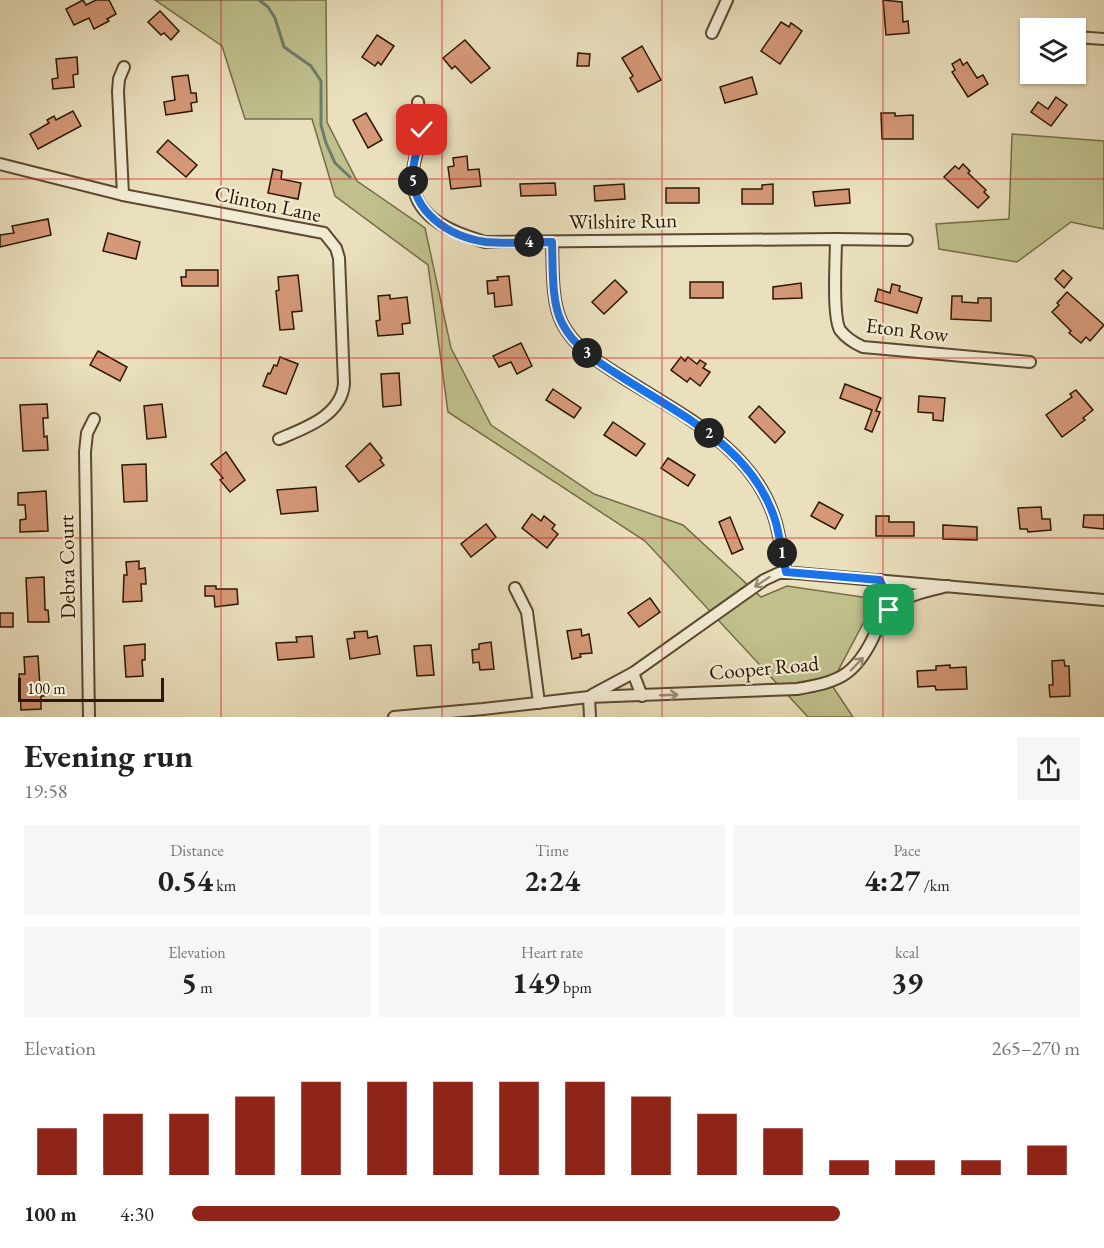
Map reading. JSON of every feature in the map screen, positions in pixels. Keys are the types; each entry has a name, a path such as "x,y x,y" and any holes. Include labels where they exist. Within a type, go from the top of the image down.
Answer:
{"street":[{"path":"712,33 727,0"},
{"path":"1086,38 1104,39"},
{"path":"123,195 118,92 119,79 124,68"},
{"name":"Wilshire Run","path":"418,102 422,130 413,171 413,184 421,207 431,218 451,231 485,242 907,240"},
{"name":"Clinton Lane","path":"0,164 123,195 324,233 331,240 339,258 343,396 332,410 315,423 279,439"},
{"name":"Eton Row","path":"836,239 836,308 839,328 852,342 863,347 1030,362"},
{"path":"552,242 556,304 560,320 566,330 577,345 598,362 715,436 747,468 760,487 776,523 786,572"},
{"name":"Debra Court","path":"89,717 85,452 87,433 94,419"},
{"name":"Cooper Road","path":"589,697 633,673 764,580 786,572 1104,600"},
{"path":"880,580 888,598 889,610"},
{"name":"Cooper Road","path":"394,717 589,697 797,689 836,680 854,668 864,657 883,616 889,610 911,596 948,586"},
{"path":"515,588 527,612 539,703"},
{"path":"633,673 642,696"},
{"path":"589,697 590,717"}],"green space":[{"path":"155,0 326,0 327,122 357,181 425,228 451,348 491,425 594,494 683,525 761,597 787,586 876,599 831,684 853,717 808,717 645,541 448,412 428,265 335,196 312,119 245,119 222,46"},
{"path":"1012,134 1104,141 1104,229 1071,222 1017,262 939,249 936,224 1009,219"}],"building":[{"path":"83,0 86,5 96,0 109,0 116,14 107,19 109,21 94,29 89,18 74,25 66,9"},
{"path":"883,0 902,2 903,22 908,21 909,33 886,35"},
{"path":"160,11 179,31 171,40 164,33 161,35 148,22"},
{"path":"781,22 789,27 791,23 802,31 780,64 761,51"},
{"path":"377,35 394,46 381,65 378,62 375,66 362,57"},
{"path":"465,40 490,68 471,83 455,66 452,69 443,58"},
{"path":"642,46 661,80 638,92 630,78 633,76 622,58"},
{"path":"578,53 590,54 589,66 577,66"},
{"path":"77,57 78,74 73,75 74,87 53,89 52,79 58,78 56,59"},
{"path":"960,59 963,65 967,62 977,78 983,75 988,84 968,97 952,72 955,70 952,64"},
{"path":"188,75 191,93 196,93 197,102 191,103 192,111 166,115 164,102 175,100 172,77"},
{"path":"752,77 757,94 725,103 720,87"},
{"path":"1056,97 1067,105 1051,126 1031,112 1038,102 1048,109"},
{"path":"73,111 81,126 38,149 30,134 49,123 47,120 54,116 56,120"},
{"path":"366,113 382,140 368,148 353,120"},
{"path":"881,113 895,113 895,116 913,115 913,139 882,139"},
{"path":"168,140 197,165 186,177 157,152"},
{"path":"467,156 468,170 479,169 481,186 451,189 448,167 454,166 453,158"},
{"path":"963,164 970,171 968,173 986,190 984,192 989,197 978,208 944,177 955,166 959,169"},
{"path":"273,169 282,171 281,179 301,183 298,199 268,193"},
{"path":"555,183 556,195 521,196 520,184"},
{"path":"624,184 625,199 595,201 594,186"},
{"path":"773,184 773,204 742,204 742,189 762,189 762,185"},
{"path":"666,188 699,188 699,203 666,203"},
{"path":"849,189 850,203 815,206 813,192"},
{"path":"48,219 51,235 0,247 0,235 14,233 12,226"},
{"path":"108,233 140,242 136,259 103,251"},
{"path":"186,270 218,270 218,286 182,286 181,277 186,277"},
{"path":"1063,270 1072,278 1064,288 1055,279"},
{"path":"298,275 302,311 292,312 294,329 280,330 276,291 279,290 278,277"},
{"path":"509,276 512,305 495,307 494,293 488,294 487,281"},
{"path":"615,280 627,292 604,314 592,302"},
{"path":"690,282 723,282 723,298 690,298"},
{"path":"801,283 802,298 773,299 773,287"},
{"path":"892,284 900,286 899,291 922,298 917,313 875,301 878,289 890,293"},
{"path":"1067,292 1104,325 1090,341 1086,337 1081,343 1069,333 1071,331 1052,312"},
{"path":"390,295 390,299 407,297 410,323 402,324 403,334 378,336 376,321 380,320 378,296"},
{"path":"952,296 962,296 962,302 978,303 978,298 991,298 991,321 951,319"},
{"path":"521,343 532,366 517,374 511,362 499,367 493,356"},
{"path":"98,351 127,367 120,381 90,365"},
{"path":"280,357 298,364 286,394 263,386 268,373 270,374 274,365 277,366"},
{"path":"681,357 685,361 688,357 697,364 700,360 706,364 703,368 710,372 700,386 690,378 687,382 671,370"},
{"path":"399,373 401,405 383,407 381,374"},
{"path":"845,384 881,398 876,411 880,412 872,432 865,429 872,410 840,398"},
{"path":"553,389 581,408 574,418 546,400"},
{"path":"1076,390 1093,410 1083,418 1085,420 1062,437 1046,415 1072,397 1070,394"},
{"path":"919,396 945,398 943,421 933,420 933,413 918,412"},
{"path":"47,404 48,418 43,418 44,437 47,436 48,450 23,451 20,405"},
{"path":"162,404 166,437 147,439 144,406"},
{"path":"759,406 785,432 775,443 749,417"},
{"path":"613,422 645,444 636,456 604,435"},
{"path":"370,443 382,458 380,460 384,465 359,482 346,466"},
{"path":"226,452 245,480 230,492 220,480 223,478 211,464"},
{"path":"668,458 695,475 688,486 661,468"},
{"path":"146,464 147,501 124,502 122,465"},
{"path":"316,487 318,511 281,514 277,490"},
{"path":"46,491 48,531 20,532 20,520 26,519 25,505 18,505 18,493"},
{"path":"819,502 843,515 835,529 811,516"},
{"path":"1041,507 1042,519 1050,519 1051,530 1028,532 1027,529 1020,529 1018,508"},
{"path":"532,514 541,521 544,516 555,525 552,529 558,534 547,548 522,528"},
{"path":"1084,515 1104,515 1104,529 1083,527"},
{"path":"876,516 889,516 889,522 914,522 914,536 876,536"},
{"path":"730,517 743,549 732,554 719,522"},
{"path":"486,524 496,537 471,557 461,544"},
{"path":"943,525 977,527 977,540 943,539"},
{"path":"139,561 139,569 145,568 146,584 141,584 142,601 123,602 124,575 127,575 126,562"},
{"path":"44,577 45,610 48,610 49,622 28,622 26,578"},
{"path":"205,586 216,586 216,589 237,589 238,604 215,607 214,596 205,596"},
{"path":"650,598 660,612 639,627 628,613"},
{"path":"0,613 13,613 13,627 0,627"},
{"path":"581,629 582,636 589,634 592,653 580,654 581,657 572,659 567,631"},
{"path":"367,631 368,638 377,636 380,654 350,659 347,639 355,638 354,632"},
{"path":"312,636 314,657 278,660 276,643 297,642 296,637"},
{"path":"491,642 494,669 480,670 479,662 473,663 472,650 479,649 479,644"},
{"path":"145,644 145,660 142,660 143,676 126,677 124,646"},
{"path":"431,645 434,675 417,676 414,646"},
{"path":"38,656 40,687 43,687 44,696 41,696 41,709 21,710 19,674 25,674 24,657"},
{"path":"1064,660 1065,666 1069,666 1070,696 1050,697 1049,685 1053,685 1052,661"},
{"path":"950,665 950,668 966,667 967,689 936,690 935,686 918,687 917,671 936,670 936,666"}],"waterway":[{"path":"259,0 268,7 275,18 284,47 311,66 321,81 321,125 326,143 335,163 350,177"}],"route":[{"path":"422,130 413,171 413,184 421,207 431,218 451,231 485,242 552,242 556,304 560,320 577,345 598,362 715,436 747,468 760,487 776,523 786,572 880,580 888,598 889,610"}]}
